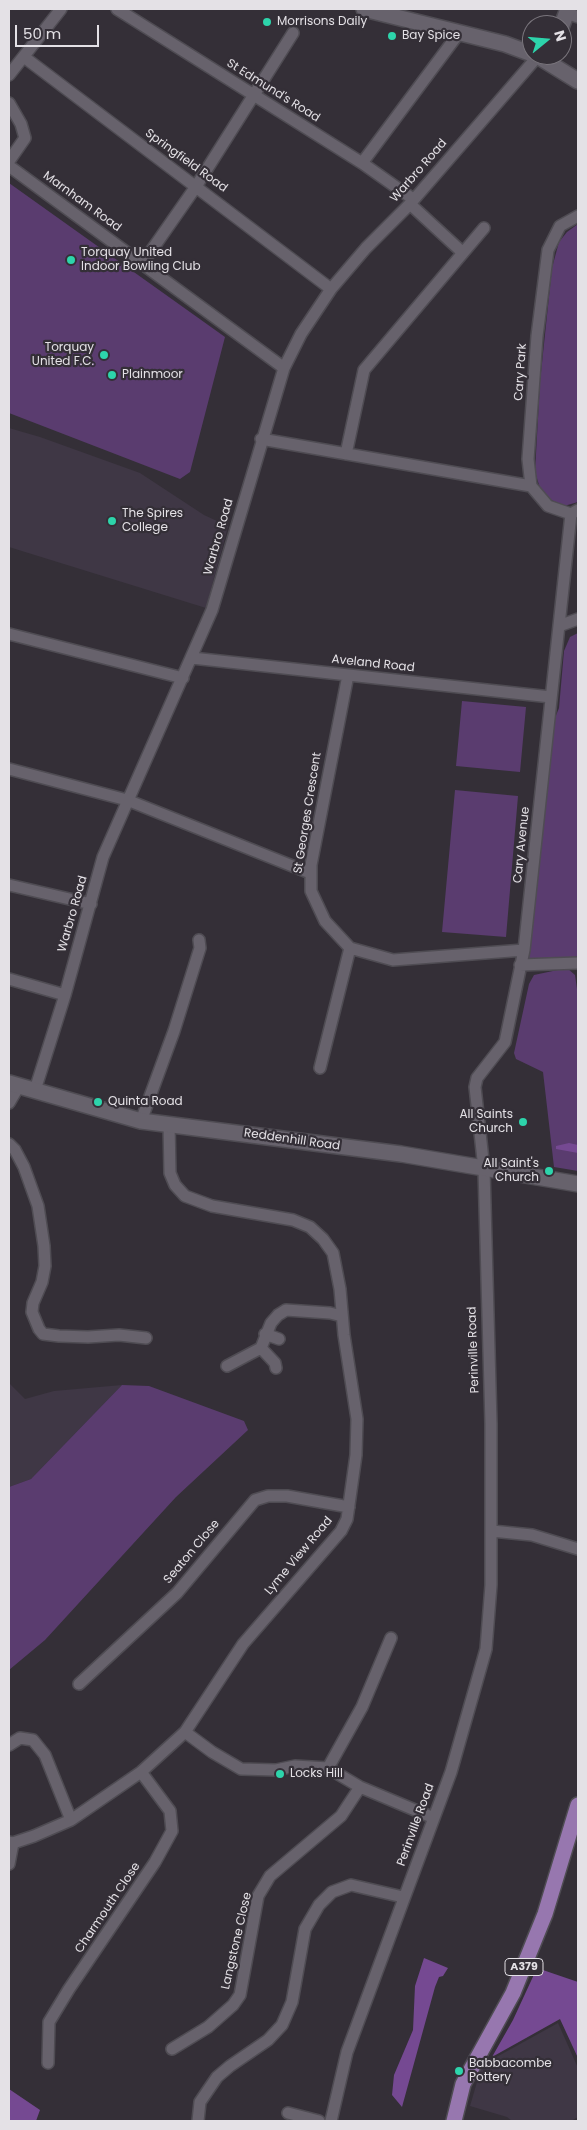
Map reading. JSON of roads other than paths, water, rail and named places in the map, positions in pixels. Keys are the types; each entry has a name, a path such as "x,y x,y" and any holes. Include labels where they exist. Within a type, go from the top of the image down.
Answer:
{"main road":[{"name":"A379","path":"454,2121 463,2084 513,1993 538,1931 564,1856 578,1805"}],"street":[{"path":"9,75 62,9"},
{"name":"St Edmund's Road","path":"117,9 362,163 411,201 462,252"},
{"path":"364,9 506,44 522,50"},
{"path":"362,163 459,32"},
{"path":"142,264 194,188 293,33"},
{"name":"Springfield Road","path":"24,57 194,188 226,208 331,288"},
{"name":"Warbro Road","path":"35,1090 65,995 103,857 212,610 261,439 284,368 301,334 331,288 411,201 527,65"},
{"path":"552,65 578,82"},
{"path":"9,103 21,124 25,138 9,161"},
{"name":"Marnham Road","path":"9,166 284,368"},
{"name":"Cary Park","path":"531,486 528,459 537,336 548,250 560,226 578,216"},
{"path":"346,454 364,370 484,228"},
{"path":"261,439 531,486 548,506 575,512"},
{"name":"Cary Avenue","path":"484,1169 475,1087 476,1078 505,1042 524,950 550,697 575,512"},
{"path":"559,626 578,619"},
{"path":"9,634 183,678"},
{"name":"Aveland Road","path":"192,658 550,697"},
{"name":"St Georges Crescent","path":"348,675 327,773 310,873 311,891 317,906 325,921 350,948"},
{"path":"9,770 128,800 310,873"},
{"path":"9,885 91,904"},
{"path":"141,1121 174,1031 200,948 199,940"},
{"path":"320,1068 350,948 393,960 524,950"},
{"path":"520,965 578,963"},
{"path":"9,979 65,995"},
{"path":"9,1103 14,1084"},
{"name":"Reddenhill Road","path":"14,1084 141,1121 401,1154 578,1184"},
{"name":"Lyme View Road","path":"11,1842 71,1820 141,1772 185,1732 243,1644 341,1531 347,1519 356,1454 357,1418 342,1316 340,1289 333,1253 323,1239 310,1227 293,1220 212,1206 185,1196 175,1186 170,1173 169,1124"},
{"path":"9,1144 15,1150 24,1167 38,1206 45,1266 32,1312 39,1329 43,1334 59,1336 119,1335 146,1338"},
{"name":"Perinville Road","path":"331,2121 347,2052 451,1772 486,1649 491,1585 492,1531 484,1169"},
{"path":"227,1366 261,1348 265,1334 278,1315 286,1310 330,1313 342,1316"},
{"path":"265,1334 279,1339"},
{"path":"261,1348 275,1363 276,1368"},
{"name":"Seaton Close","path":"79,1684 177,1593 255,1500 268,1496 286,1496 349,1507"},
{"path":"492,1531 532,1535 578,1548"},
{"path":"328,1768 362,1707 391,1638"},
{"path":"185,1732 212,1752 241,1769 276,1770 296,1766 328,1768 360,1787 434,1818"},
{"path":"9,1745 20,1738 33,1740 44,1755 71,1820"},
{"name":"Charmouth Close","path":"48,2063 50,2022 69,1988 155,1862 172,1831 170,1811 141,1772"},
{"name":"Langstone Close","path":"172,2048 208,2027 233,2005 240,1995 258,1896 270,1876 341,1816 360,1787"},
{"path":"9,1864 11,1842"},
{"path":"198,2121 200,2102 217,2077 268,2040 282,2025 292,2002 305,1929 319,1905 332,1892 350,1886 403,1897"},
{"path":"288,2113 319,2121"}],"place":[{"name":"Morrisons Daily","path":"267,22"},
{"name":"Bay Spice","path":"392,36"},
{"name":"Torquay United Indoor Bowling Club","path":"71,260"},
{"name":"Torquay United F.C.","path":"104,355"},
{"name":"Plainmoor","path":"112,375"},
{"name":"The Spires College","path":"112,521"},
{"name":"Quinta Road","path":"98,1102"},
{"name":"All Saints Church","path":"523,1122"},
{"name":"All Saint's Church","path":"549,1171"},
{"name":"Locks Hill","path":"280,1774"},
{"name":"Babbacombe Pottery","path":"459,2071"}]}
